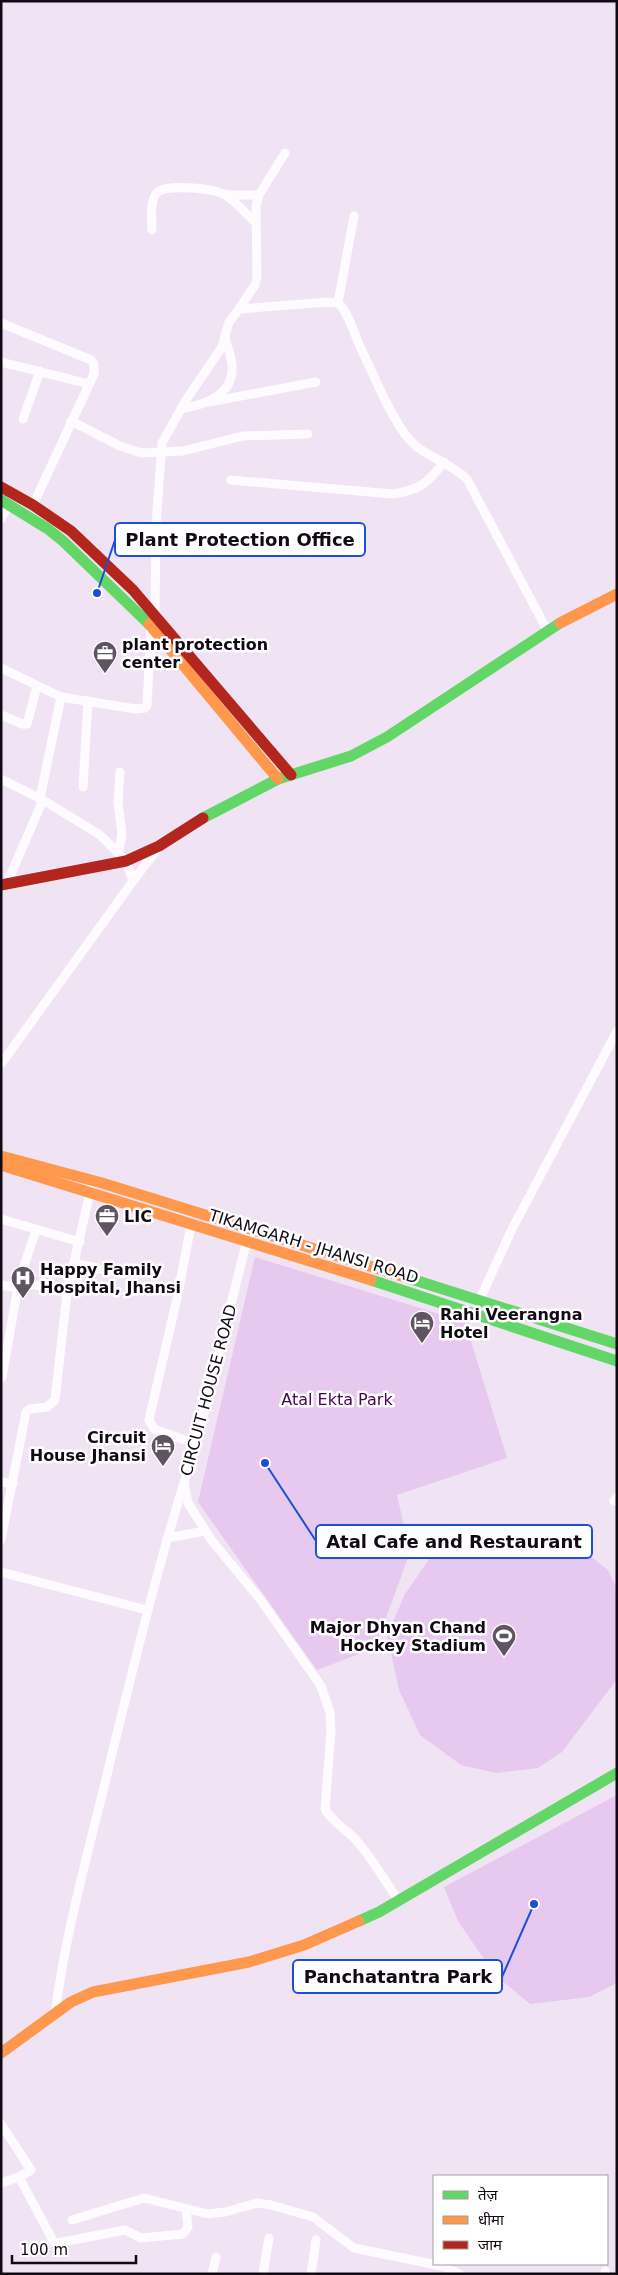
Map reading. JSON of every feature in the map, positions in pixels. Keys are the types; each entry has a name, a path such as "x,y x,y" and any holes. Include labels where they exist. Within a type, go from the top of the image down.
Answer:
{"street":[{"path":"1,668 61,697 136,709 147,706 162,443 181,409 222,347 229,322 255,285 257,277 256,206 259,195 285,153"},
{"path":"152,230 152,208 158,192 168,188 207,189 226,195 259,195"},
{"path":"226,195 256,223"},
{"path":"338,303 354,216"},
{"path":"239,309 338,303"},
{"path":"338,303 346,312 354,336 404,435 423,452 453,467 467,479 547,630"},
{"path":"1,322 91,360 95,368 33,505"},
{"path":"209,402 220,395 230,376 232,366 225,337"},
{"path":"1,362 89,384"},
{"path":"23,419 40,371"},
{"path":"181,409 316,382"},
{"path":"71,421 131,451 193,450 230,438 243,436 308,434"},
{"path":"231,480 393,494 408,492 421,487 432,479 444,462"},
{"path":"1,487 33,505 71,531 133,590 153,621 278,779"},
{"path":"1,518 5,502 63,541 153,621 291,775"},
{"path":"4,884 122,857 159,846 190,825 278,779 351,756 374,745 547,630 617,594"},
{"path":"1,715 22,724 27,724 37,686"},
{"path":"4,884 42,799 61,697"},
{"path":"83,787 88,701"},
{"path":"120,772 118,802 122,835 122,857"},
{"path":"1,779 42,799 100,835 122,857 133,881"},
{"path":"1,1064 159,846"},
{"path":"479,1301 512,1229 617,1031"},
{"name":"TIKAMGARH - JHANSI ROAD","path":"1,1156 91,1186 191,1225 380,1283 617,1361"},
{"name":"TIKAMGARH - JHANSI ROAD","path":"1,1166 91,1186 250,1228 617,1344"},
{"path":"1,1540 26,1412 30,1409 47,1408 55,1400 67,1292 80,1242 91,1186"},
{"path":"1,1219 80,1242"},
{"path":"191,1225 178,1294 149,1420 154,1429 196,1444"},
{"name":"CIRCUIT HOUSE ROAD","path":"250,1228 196,1444 184,1483 188,1502 205,1531 260,1599 321,1686 330,1713 331,1730 325,1809 329,1816 355,1839 399,1901"},
{"path":"2,1377 18,1284 36,1230"},
{"path":"74,1263 123,1274"},
{"path":"1,1285 18,1284 67,1292"},
{"path":"546,1337 550,1323"},
{"path":"1,1482 13,1484"},
{"path":"55,2014 59,1983 79,1890 147,1610 184,1483"},
{"path":"167,1538 205,1531"},
{"path":"1,1572 147,1610"},
{"path":"1,2053 71,2002 93,1992 249,1962 282,1953 338,1931 399,1901 617,1773"},
{"path":"1,2124 30,2170 19,2177 1,2183"},
{"path":"19,2177 53,2241 58,2243 126,2230 141,2238 183,2234 188,2227 186,2209"},
{"path":"72,2220 144,2198 208,2214 225,2212 258,2203 282,2207 313,2218 354,2248 433,2265"},
{"path":"263,2274 269,2238"},
{"path":"311,2274 316,2240"},
{"path":"212,2274 216,2257"},
{"path":"434,2265 454,2273"}],"green space":[{"name":"Atal Ekta Park","path":"255,1257 465,1322 507,1458 397,1495 410,1552 375,1648 317,1670 198,1502"},
{"name":"Major Dhyan Chand Hockey Stadium","path":"506,1529 551,1535 584,1551 608,1570 617,1589 617,1679 562,1752 538,1768 496,1773 461,1765 420,1735 399,1690 387,1635 405,1594 439,1545 460,1535"},
{"path":"617,1795 617,1983 589,1997 530,2004 495,1975 458,1921 444,1887"}],"traffic: fast":[{"path":"1,500 48,529 63,541 149,624"},
{"path":"203,818 278,779 351,756 387,737 560,623"},
{"path":"405,1277 617,1344"},
{"path":"371,1280 617,1361"},
{"path":"359,1921 379,1912 617,1773"}],"traffic: slow":[{"path":"560,623 617,594"},
{"path":"149,624 278,779"},
{"path":"1,1156 102,1183 405,1277"},
{"path":"1,1165 371,1280"},
{"path":"1,2053 71,2002 93,1992 249,1962 304,1945 359,1921"}],"traffic: jam":[{"path":"1,487 33,505 71,531 133,590 291,775"},
{"path":"1,885 126,861 159,846 203,818"}],"place":[{"name":"Plant Protection Office","path":"97,593"},
{"name":"plant protection center","path":"105,674"},
{"name":"LIC","path":"107,1237"},
{"name":"Happy Family Hospital, Jhansi","path":"23,1299"},
{"name":"Rahi Veerangna Hotel","path":"422,1344"},
{"name":"Atal Cafe and Restaurant","path":"265,1463"},
{"name":"Circuit House Jhansi","path":"163,1467"},
{"name":"Major Dhyan Chand Hockey Stadium","path":"504,1657"},
{"name":"Panchatantra Park","path":"534,1904"}]}
